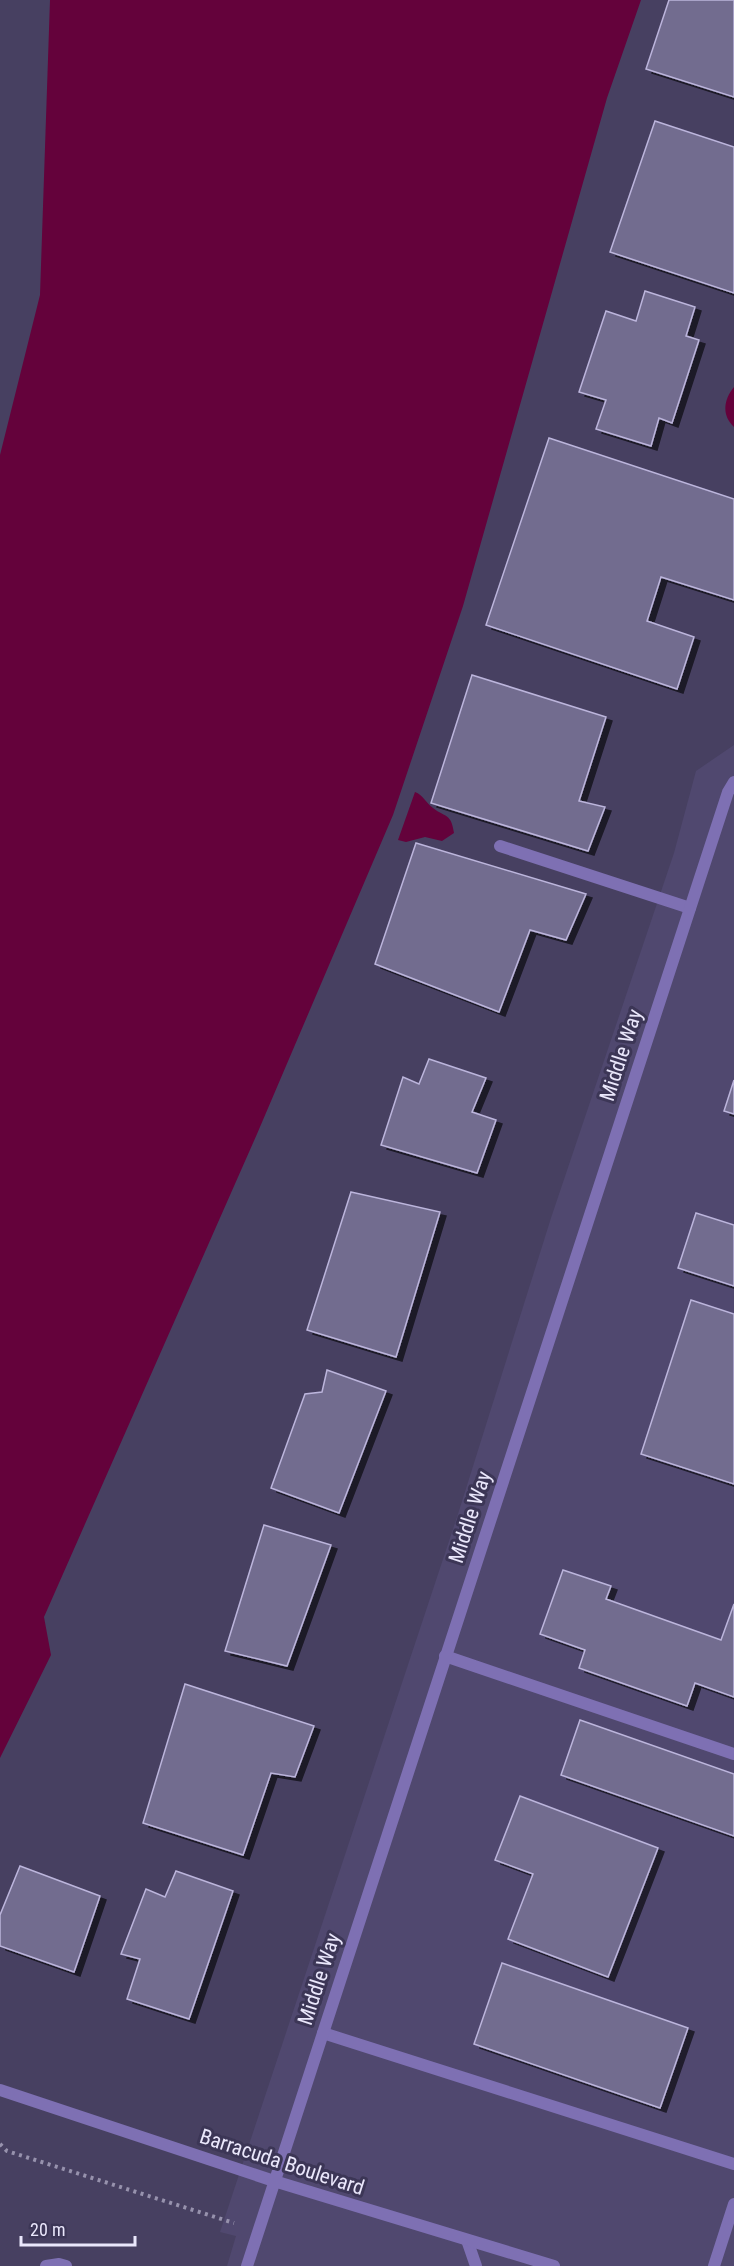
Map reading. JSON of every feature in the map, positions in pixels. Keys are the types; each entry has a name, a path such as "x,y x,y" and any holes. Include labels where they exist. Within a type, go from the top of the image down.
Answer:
{"street":[{"name":"Middle Way","path":"247,2266 728,792 734,782"},
{"path":"500,846 690,908"},
{"path":"446,1656 734,1754"},
{"path":"322,2033 734,2164"},
{"name":"Barracuda Boulevard","path":"0,2090 274,2181 554,2266"},
{"path":"714,2266 734,2204"},
{"path":"467,2240 476,2266"},
{"path":"46,2266 59,2264 66,2266"}],"path":[{"path":"0,2144 7,2151 258,2231"}],"shaded area":[{"path":"50,0 641,0 607,98 463,606 393,815 257,1134 44,1617 51,1655 0,1758 0,455 40,295"},
{"path":"734,387 734,427 727,417 725,407"},
{"path":"734,745 734,2266 227,2266 236,2236 220,2232 458,1514 551,1218 674,853 696,771"},
{"path":"415,792 449,819 454,833 442,841 425,837 406,842 398,840"}],"building":[{"path":"669,0 734,0 734,97 646,69"},
{"path":"655,121 734,147 734,293 610,252"},
{"path":"645,291 695,307 686,336 699,340 672,423 659,418 651,446 596,429 606,400 579,392 606,311 636,321"},
{"path":"549,438 734,499 734,600 661,577 647,621 694,637 677,689 486,625"},
{"path":"472,675 606,717 579,801 605,807 588,851 431,803"},
{"path":"416,843 586,894 566,940 530,930 499,1012 375,964"},
{"path":"429,1059 486,1078 472,1112 496,1120 477,1173 381,1145 403,1077 419,1084"},
{"path":"734,1080 734,1114 724,1111"},
{"path":"351,1192 440,1212 396,1357 307,1330"},
{"path":"696,1213 734,1225 734,1286 678,1268"},
{"path":"691,1300 734,1314 734,1484 641,1454"},
{"path":"327,1370 386,1391 339,1513 271,1488 305,1394 322,1392"},
{"path":"264,1525 331,1545 287,1666 225,1651"},
{"path":"563,1570 611,1586 606,1599 721,1640 734,1604 734,1697 695,1683 687,1706 579,1668 585,1650 540,1634"},
{"path":"185,1684 314,1726 295,1777 271,1773 243,1855 143,1823"},
{"path":"580,1720 734,1774 734,1836 561,1775"},
{"path":"520,1796 658,1848 608,1977 508,1939 533,1874 495,1860"},
{"path":"20,1866 100,1896 74,1972 0,1946 0,1915"},
{"path":"176,1871 233,1891 189,2019 127,1999 140,1959 121,1954 146,1889 165,1897"},
{"path":"502,1963 688,2028 660,2108 474,2044"}]}
